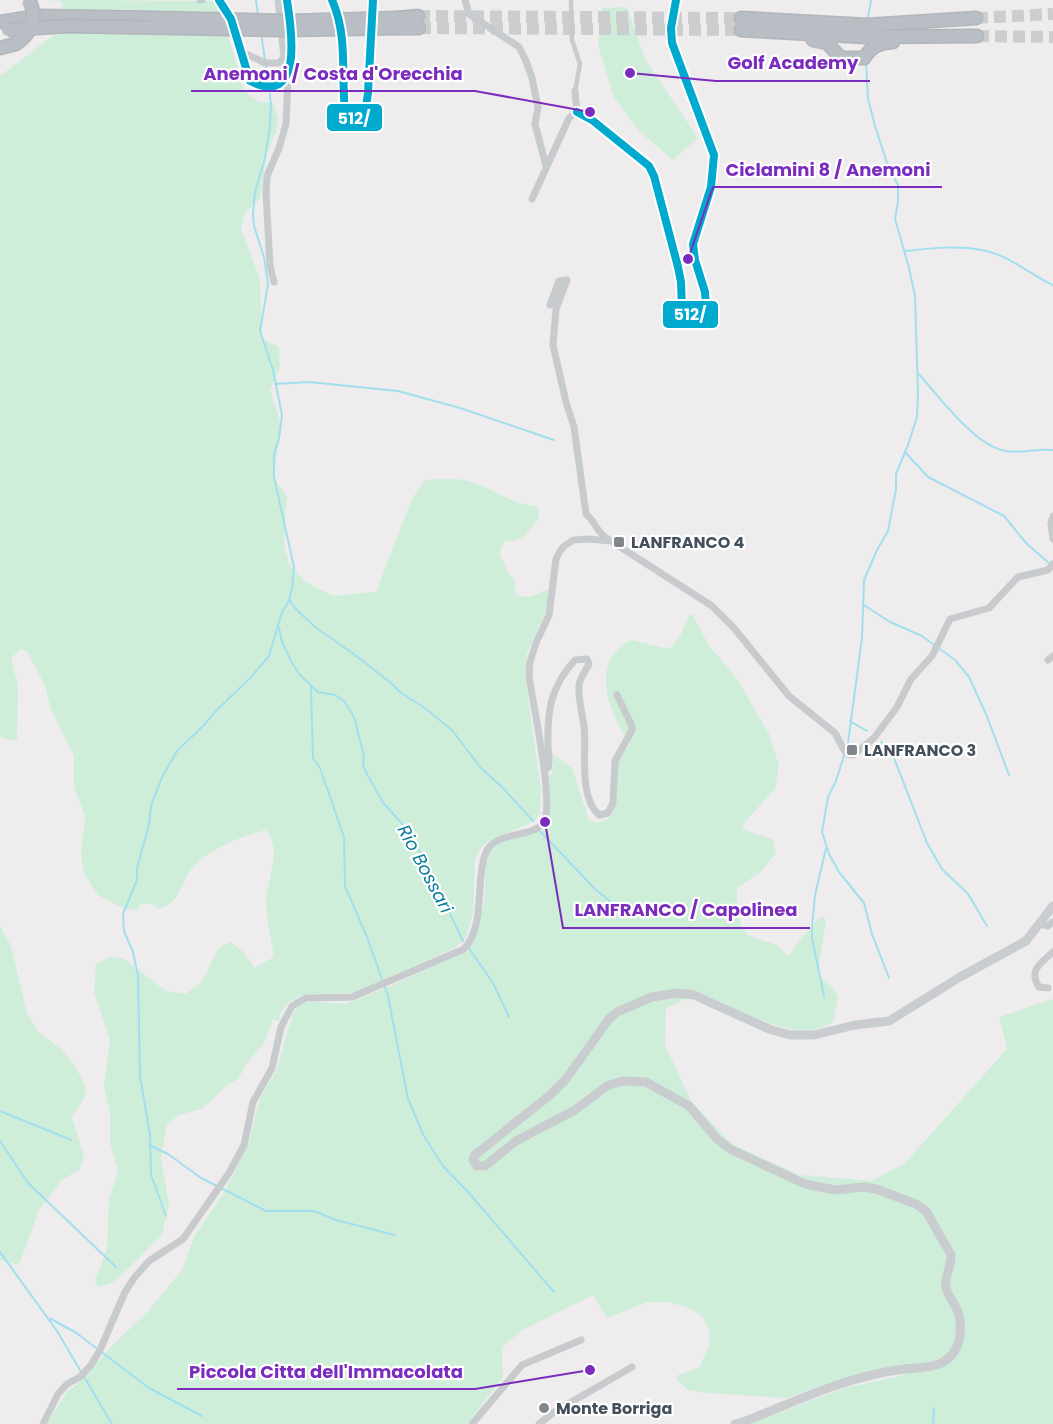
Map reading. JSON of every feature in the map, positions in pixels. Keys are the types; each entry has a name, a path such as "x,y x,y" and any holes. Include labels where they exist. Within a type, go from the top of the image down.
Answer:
{"highway":[{"path":"0,48 16,44 25,37 33,22 34,13 29,0"},
{"path":"2,29 38,16 398,23"},
{"path":"779,33 866,37 971,36 881,43 870,48 864,58 841,58 827,43 779,33 741,24 867,25 976,18"},
{"path":"2,29 67,26 287,30 419,22"}],"main road":[{"path":"735,1424 834,1386 871,1375 933,1367 948,1360 955,1351 959,1338 958,1312 946,1288 951,1255 926,1211 916,1204 876,1189 864,1187 835,1190 805,1184 730,1149 717,1139 689,1106 646,1082 622,1081 607,1086 575,1110 516,1141 485,1166 477,1166 473,1160 475,1155 550,1095 566,1079 609,1019 629,1005 667,993 694,995 760,1025 790,1035 814,1035 855,1025 889,1021 960,977 1026,941 1053,906"}],"street":[{"path":"219,0 231,19 250,81 259,86 269,86 283,82 288,77"},
{"path":"242,52 272,65 279,63 284,57 278,0"},
{"path":"274,282 270,266 267,176 286,124 292,38 287,0"},
{"path":"332,0 340,14 344,39 345,111 349,117 357,118 365,112 367,101 373,0"},
{"path":"465,0 470,14 519,48 526,61 538,107 535,124 546,166"},
{"path":"571,0 572,40 580,64 575,91 577,112"},
{"path":"577,112 592,120 649,166 654,176 678,267 682,310 688,315 698,315 707,304 695,263 693,243 711,190 715,172 714,155 672,43 671,28 676,0"},
{"path":"532,199 569,118 577,112"},
{"path":"550,305 559,281 567,280 556,309 553,345 574,427 586,514 595,527 611,541 712,606 734,628 789,696 835,733 848,754 853,754 874,738 897,706 911,679 932,656 951,619 989,608 1018,577 1048,570 1053,564"},
{"path":"1053,516 1051,523 1053,539"},
{"path":"43,1424 58,1394 91,1365 100,1350 124,1292 134,1278 149,1261 183,1239 229,1173 244,1145 253,1102 272,1068 282,1027 291,1006 306,998 352,998 464,949 470,940 476,924 484,861 488,848 496,841 535,829 545,819 547,802 544,769 529,677 530,662 536,643 549,615 556,559 563,547 573,540 611,541"},
{"path":"544,769 550,765 549,719 554,690 575,660 587,659 589,664 580,679 579,689 584,734 583,760 592,805 599,815 610,811 613,803 615,761 631,733 632,726 617,695"},
{"path":"1040,924 1048,926 1053,922"},
{"path":"1048,988 1039,987 1034,973 1036,967 1053,952"},
{"path":"472,1424 522,1365 581,1340"},
{"path":"539,1424 554,1412 632,1367"}],"green space":[{"path":"49,0 216,1 220,6 244,91 259,102 273,103 278,119 276,132 267,153 260,198 245,213 241,229 260,279 262,339 279,347 280,366 270,390 282,427 273,477 287,497 284,546 289,564 306,582 333,596 376,592 412,499 424,481 458,479 477,484 518,503 536,506 539,510 538,520 524,536 516,540 505,541 500,555 514,579 516,594 528,597 548,590 550,593 545,613 527,653 525,676 541,789 540,812 535,821 487,842 479,851 475,860 473,914 466,937 455,948 353,993 312,994 300,996 288,1003 281,1012 279,1021 273,1019 264,1043 247,1063 238,1079 226,1086 202,1109 179,1115 167,1125 161,1158 169,1204 162,1235 114,1283 98,1287 95,1281 107,1249 109,1199 118,1171 110,1143 110,1114 104,1086 110,1040 94,992 96,964 109,957 124,959 166,991 185,994 202,982 218,949 230,942 244,953 254,968 274,957 266,899 274,854 271,837 265,830 245,837 215,850 198,862 187,876 176,898 166,906 159,909 151,904 141,904 137,910 125,909 98,895 84,873 81,855 85,816 74,787 74,756 51,709 45,686 27,651 21,649 11,658 18,686 17,739 10,740 0,737 0,76 63,28 62,2"},
{"path":"627,7 645,59 698,138 673,160 637,129 613,96 598,45 602,8"},
{"path":"692,614 708,644 737,679 769,734 779,765 775,789 742,827 773,840 776,853 761,872 737,888 738,914 742,926 749,936 777,945 789,957 795,946 820,917 824,917 826,921 818,969 821,977 834,989 838,997 833,1022 818,1029 800,1030 763,1021 693,991 690,997 666,1008 665,1045 691,1101 732,1144 799,1175 872,1181 905,1163 1007,1049 999,1017 1053,999 1053,1424 750,1424 841,1389 904,1375 896,1366 825,1384 787,1398 688,1390 677,1380 678,1375 699,1368 709,1347 709,1329 702,1316 687,1307 666,1302 647,1302 607,1318 593,1295 524,1329 502,1347 503,1377 467,1424 47,1424 66,1393 82,1380 111,1347 149,1310 182,1270 194,1237 226,1190 249,1141 260,1098 276,1071 293,1014 299,1005 312,1001 345,1004 467,952 484,905 489,853 497,844 543,830 546,824 550,805 547,778 552,773 554,755 572,768 589,820 598,823 610,818 615,806 614,771 617,760 630,744 615,718 606,689 606,675 610,662 618,650 631,640 669,649 680,636 689,615"},
{"path":"0,926 11,946 27,1013 37,1031 62,1050 76,1067 85,1086 85,1097 72,1117 84,1157 80,1169 61,1181 39,1210 19,1265 0,1260"}],"waterway":[{"path":"256,0 258,15"},
{"path":"868,17 871,0"},
{"path":"261,33 265,60"},
{"path":"866,62 868,99 875,126 888,166 898,185 895,219 915,296 917,417 896,474 896,489 888,531 864,580 862,638 848,743 836,781 828,797 822,832 829,854 839,872 864,903 872,934 889,978"},
{"path":"166,1216 151,1175 150,1135 140,1076 138,976 133,952 124,931 123,914 137,880 137,868 149,825 151,806 162,777 177,751 269,656 282,612 289,601 294,567 274,477 274,454 282,415 273,370 260,331 268,284 253,214 255,192 265,158 270,126 271,104 266,65"},
{"path":"906,251 956,248 995,253 1053,285"},
{"path":"919,374 959,420 983,441 1012,452 1053,450"},
{"path":"275,384 309,382 398,391 460,408 554,440"},
{"path":"905,452 928,477 1004,516 1026,543 1050,564"},
{"path":"289,599 315,627 452,730 480,767 533,821"},
{"path":"864,605 890,622 922,636 934,645"},
{"name":"Rio Bossari","path":"279,628 282,642 300,675 318,692 335,695 344,701 354,717 364,756 363,766 384,804 406,828 424,859 463,941"},
{"path":"940,649 955,660 969,677 1009,775"},
{"path":"311,687 313,758 320,768 344,837 345,886 367,937 388,996 408,1099 424,1136 443,1166 554,1292"},
{"path":"850,721 867,731"},
{"path":"881,742 894,758 927,843 942,869 968,894 987,926"},
{"path":"539,830 595,889 622,911"},
{"path":"824,996 812,938 812,927 815,895 826,848"},
{"path":"468,947 493,983 509,1017"},
{"path":"0,1111 71,1140"},
{"path":"0,1141 28,1183 116,1267"},
{"path":"149,1145 168,1154 201,1178 266,1211 314,1211 336,1220 395,1235"},
{"path":"0,1252 57,1331 112,1424"},
{"path":"51,1319 75,1332 149,1388 202,1416"},
{"path":"933,1424 934,1408"}],"tunnel":[{"path":"976,18 1053,14"},
{"path":"418,16 741,18"},
{"path":"419,28 741,30"},
{"path":"977,36 1053,37"}],"transit line":[{"name":"512/","path":"219,0 231,19 250,81 268,86 280,84 287,74 291,61 291,28 287,0"},
{"name":"512/","path":"332,0 342,41 345,111 349,117 356,118 365,112 368,93 373,0"},
{"name":"512/","path":"577,112 592,120 649,166 654,176 678,267 682,310 691,315 701,313 706,308 705,292 695,260 693,244 711,187 714,155 672,43 671,28 676,0"}],"place":[{"name":"Golf Academy","path":"630,73"},
{"name":"Anemoni / Costa d'Orecchia","path":"590,112"},
{"name":"Ciclamini 8 / Anemoni","path":"688,259"},
{"name":"LANFRANCO 4","path":"619,542"},
{"name":"LANFRANCO 3","path":"852,750"},
{"name":"LANFRANCO / Capolinea","path":"545,822"},
{"name":"Piccola Citta dell'Immacolata","path":"590,1370"},
{"name":"Monte Borriga","path":"544,1408"}]}
